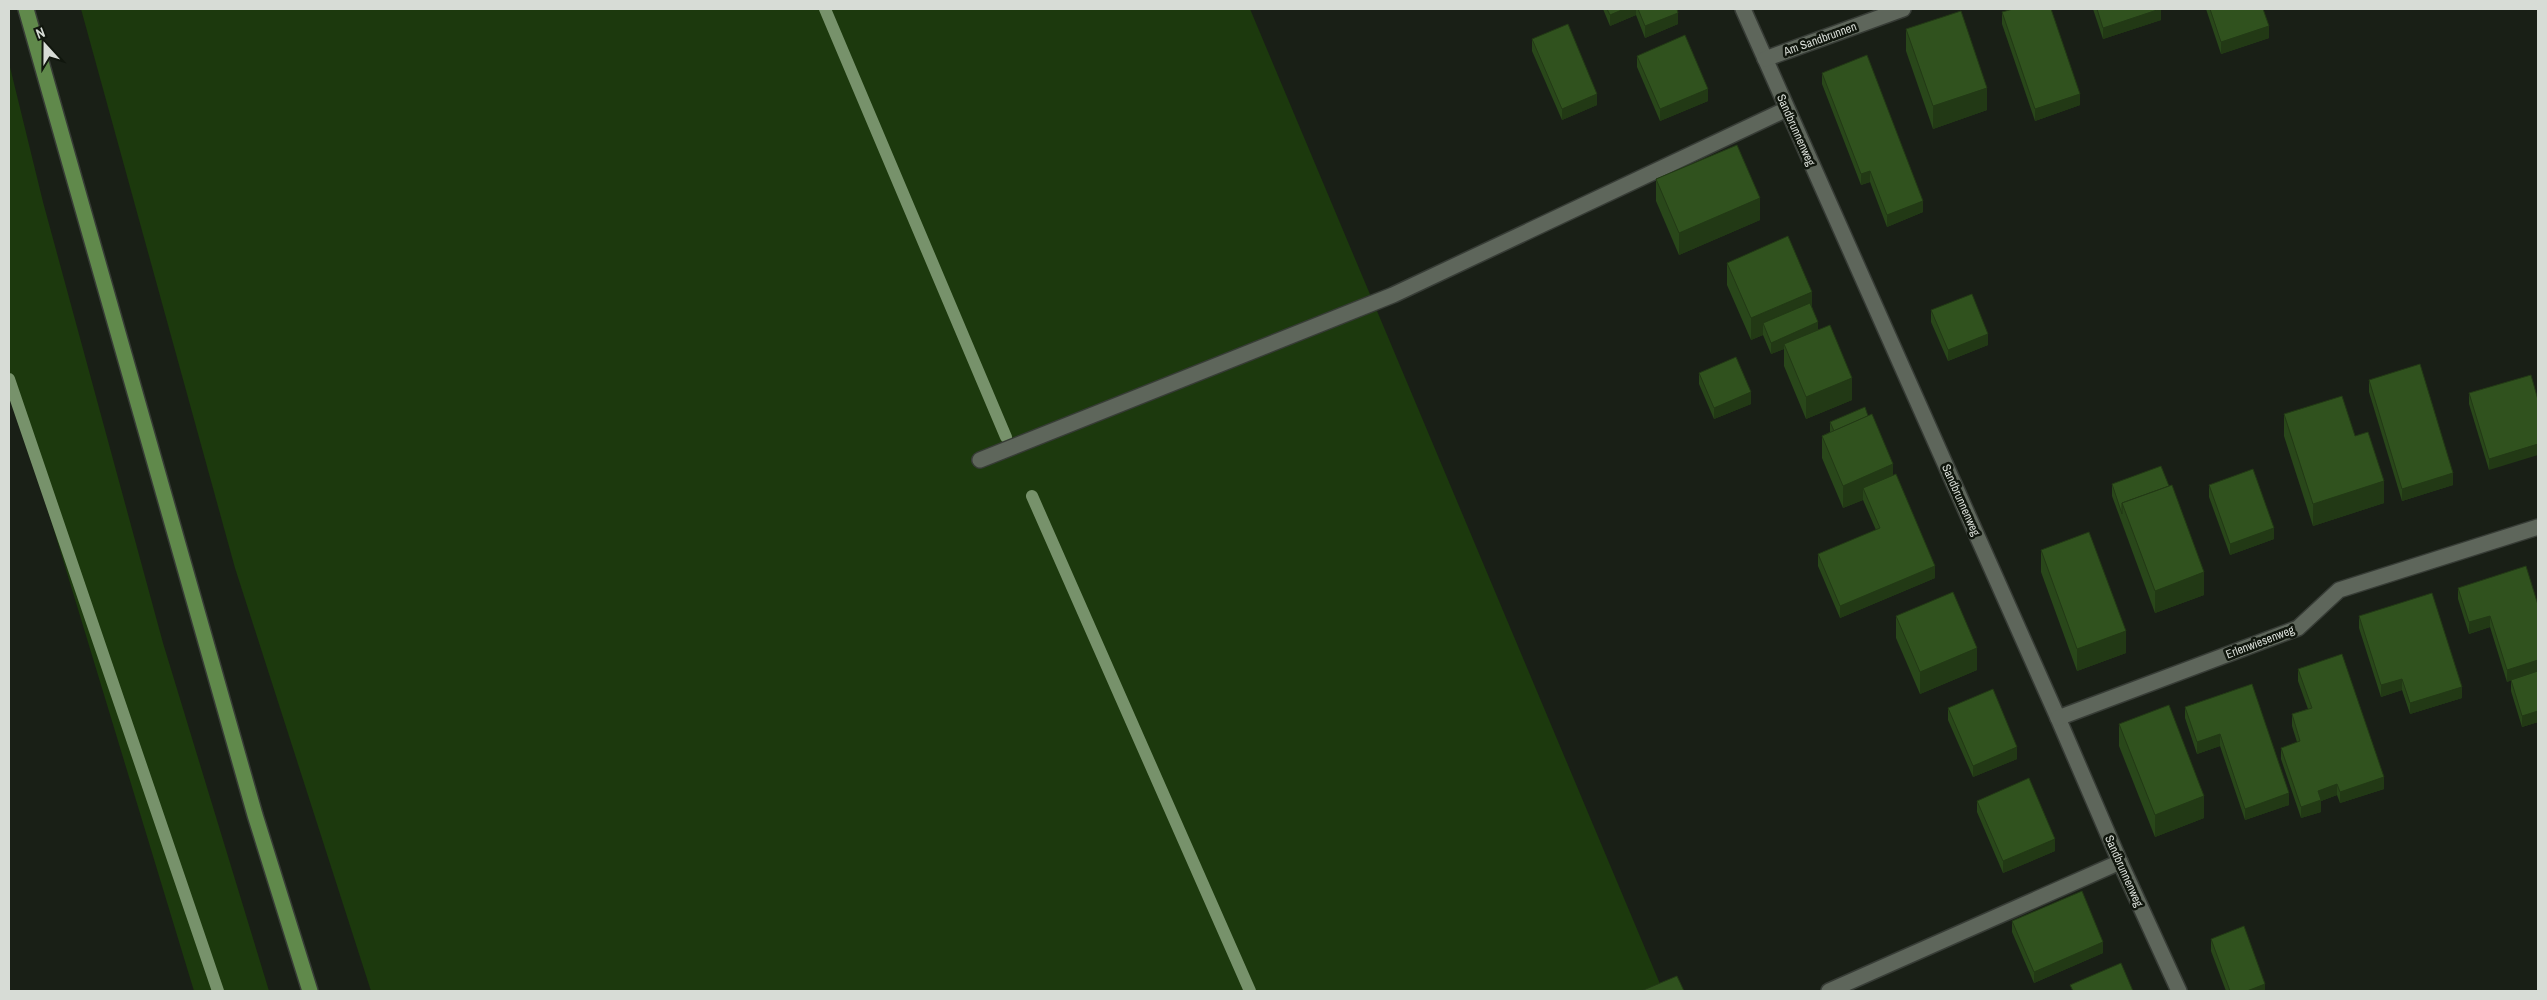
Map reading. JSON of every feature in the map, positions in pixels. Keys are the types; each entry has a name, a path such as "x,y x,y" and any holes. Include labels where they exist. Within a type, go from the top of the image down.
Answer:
{"main road":[{"path":"26,9 255,815 310,991"}],"street":[{"name":"Sandbrunnenweg","path":"1743,9 2058,718 2120,862 2179,991"},
{"name":"Am Sandbrunnen","path":"1765,59 1903,9"},
{"path":"980,460 1393,295 1787,110"},
{"name":"Erlenwiesenweg","path":"2058,718 2298,628 2339,590 2538,527"},
{"path":"1829,991 2120,862"}],"green space":[{"path":"81,9 1250,9 1663,991 371,991 235,568"},
{"path":"9,63 43,202 163,643 269,991 194,991 9,382"}],"building":[{"path":"1607,9 1624,9 1610,15"},
{"path":"1638,9 1677,9 1678,13 1645,26"},
{"path":"2013,9 2051,9 2080,94 2035,109 2002,12"},
{"path":"2097,9 2160,9 2103,28"},
{"path":"2210,9 2263,9 2269,26 2221,42"},
{"path":"1961,11 1987,88 1933,106 1906,29"},
{"path":"1568,24 1597,94 1562,109 1532,39"},
{"path":"1685,35 1708,89 1660,109 1637,56"},
{"path":"1867,55 1923,201 1887,215 1870,171 1861,174 1822,73"},
{"path":"1737,145 1760,198 1679,233 1656,179"},
{"path":"1788,236 1812,292 1751,318 1727,263"},
{"path":"1972,294 1988,334 1948,350 1931,310"},
{"path":"1810,303 1818,322 1771,343 1763,323"},
{"path":"1830,325 1852,378 1806,397 1784,344"},
{"path":"1736,357 1751,392 1714,408 1699,373"},
{"path":"2420,364 2453,473 2402,489 2369,380"},
{"path":"2531,375 2538,400 2538,444 2489,459 2469,393"},
{"path":"2342,396 2355,436 2368,432 2384,481 2313,504 2284,414"},
{"path":"1865,407 1868,416 1834,431 1830,422"},
{"path":"1872,414 1893,464 1843,486 1822,436"},
{"path":"2161,466 2169,486 2122,503 2122,514 2112,484"},
{"path":"2253,469 2274,528 2230,544 2209,485"},
{"path":"1896,474 1935,566 1840,606 1818,554 1880,528 1863,488"},
{"path":"2172,485 2204,572 2155,591 2122,503"},
{"path":"2089,532 2126,631 2077,649 2041,550"},
{"path":"2526,566 2538,605 2538,660 2507,670 2490,616 2469,622 2458,588"},
{"path":"1953,592 1977,648 1920,672 1896,616"},
{"path":"2432,593 2462,687 2410,703 2402,679 2381,685 2359,616"},
{"path":"2342,654 2384,777 2340,792 2337,784 2318,791 2321,800 2301,807 2281,748 2300,741 2292,714 2312,708 2298,669"},
{"path":"2538,671 2538,711 2522,716 2511,680"},
{"path":"2252,684 2289,793 2245,809 2220,734 2197,742 2185,707"},
{"path":"1993,689 2017,747 1973,766 1948,708"},
{"path":"2169,705 2204,796 2155,815 2119,724"},
{"path":"2029,778 2055,839 2003,861 1977,801"},
{"path":"2082,891 2103,942 2034,972 2012,921"},
{"path":"2244,926 2265,984 2247,991 2230,991 2211,939"},
{"path":"2121,963 2133,991 2073,991 2070,985"},
{"path":"1677,976 1684,991 1641,991"}],"waterway":[{"path":"825,9 1006,437"},
{"path":"9,379 218,991"},
{"path":"1032,496 1250,991"}]}
